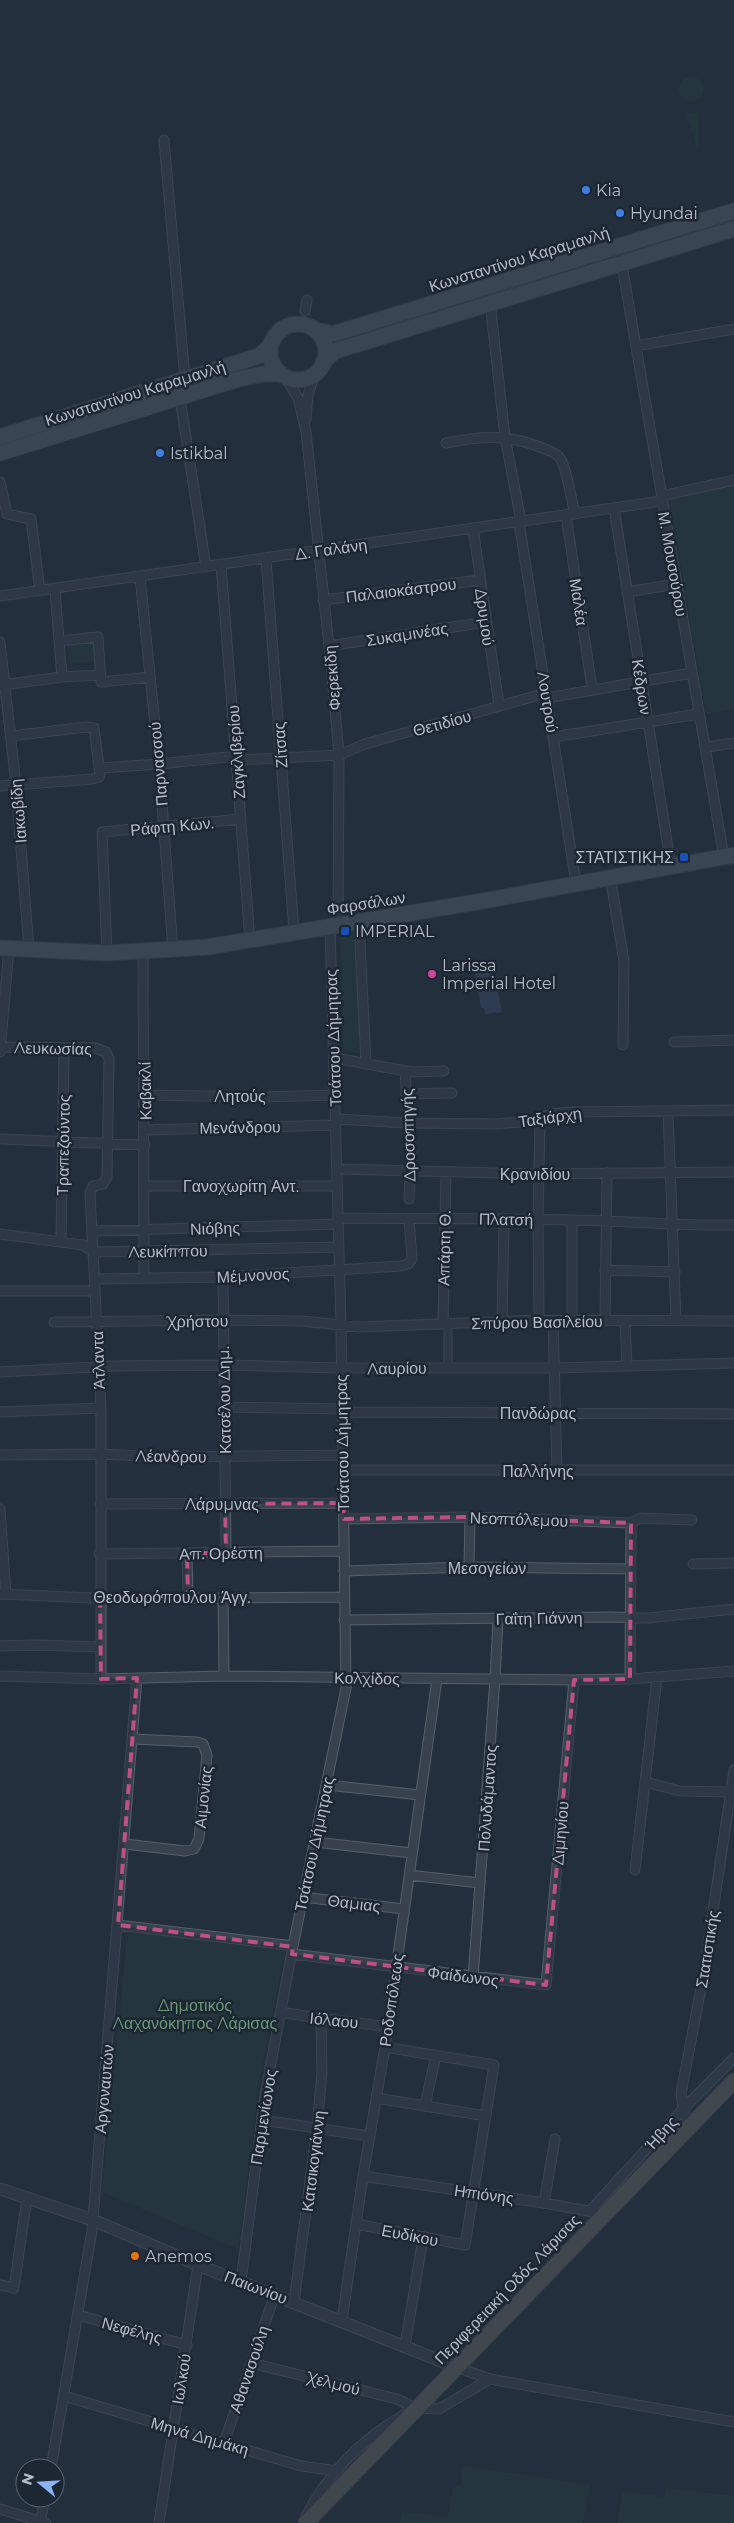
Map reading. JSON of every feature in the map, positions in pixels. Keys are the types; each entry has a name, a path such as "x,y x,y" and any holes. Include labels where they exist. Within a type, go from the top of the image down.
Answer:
{"highway":[{"name":"Περιφερειακή Οδός Λάρισας","path":"306,2523 456,2367 597,2212 690,2126 734,2081"}],"main road":[{"name":"Κωνσταντίνου Καραμανλή","path":"315,330 333,334 734,211"},
{"path":"319,368 324,343 315,330 300,324 290,326 277,334 271,345 272,363 283,375 298,380 319,368 335,352 734,229"},
{"name":"Κωνσταντίνου Καραμανλή","path":"0,437 259,356 271,345"},
{"name":"Κωνσταντίνου Καραμανλή","path":"0,453 253,375 283,375"},
{"name":"Φαρσάλων","path":"5,948 107,953 173,950 250,940 360,922 729,856"}],"street":[{"path":"164,140 184,368"},
{"name":"Μ. Μουσούρου","path":"622,271 691,673 729,856"},
{"path":"305,311 307,300"},
{"name":"Λουτρού","path":"491,312 505,437 576,883"},
{"path":"636,346 734,329"},
{"name":"Φερεκίδη","path":"319,368 308,395 306,432 323,600 330,646 339,755 334,926"},
{"name":"Φερεκίδη","path":"283,375 295,391 306,432"},
{"path":"180,398 206,567"},
{"path":"446,442 482,437 505,437"},
{"name":"Μαλέα","path":"505,437 527,442 560,458 570,514 592,688"},
{"name":"Δ. Γαλάνη","path":"0,596 55,590 614,508 734,480"},
{"path":"0,482 7,514 31,519 40,591"},
{"name":"Κέδρων","path":"614,508 671,866"},
{"name":"Δρυμού","path":"473,528 499,705"},
{"name":"Ζίτσας","path":"266,559 294,932"},
{"name":"Ζαγκλιβερίου","path":"221,565 238,758 250,940"},
{"name":"Παρνασσού","path":"140,577 159,764 173,950"},
{"name":"Παλαιοκάστρου","path":"323,600 480,580"},
{"path":"627,592 676,584"},
{"path":"55,590 62,677"},
{"name":"Συκαμινέας","path":"330,646 486,622"},
{"path":"59,641 98,637 101,682 150,677"},
{"name":"Ιακωβίδη","path":"0,642 2,685 16,785 29,950"},
{"name":"Θετιδίου","path":"101,768 238,758 281,760 339,755 365,744 490,710 499,705 546,695 691,673"},
{"path":"2,685 62,677 100,675"},
{"path":"553,737 699,714"},
{"path":"0,786 99,778 101,768 96,733 92,728 10,736"},
{"path":"707,747 734,743"},
{"name":"Ράφτη Κων.","path":"107,953 102,832 241,819"},
{"path":"610,876 624,961 623,1045"},
{"path":"360,922 366,1063"},
{"name":"Τσάτσου Δήμητρας","path":"292,1950 327,1785 345,1694 346,1678 340,1368 341,1324 336,1169 334,926"},
{"path":"0,1052 5,948"},
{"name":"Καβακλί","path":"143,952 145,1096 144,1278"},
{"path":"674,1042 734,1040"},
{"name":"Λευκωσίας","path":"0,1047 95,1048 106,1052"},
{"name":"Τραπεζούντος","path":"61,1242 64,1048"},
{"name":"Άτλαντα","path":"101,1679 99,1554 100,1408 90,1193 93,1186 103,1184 106,1180 109,1144 109,1059 106,1052"},
{"path":"335,1058 405,1072 444,1071"},
{"name":"Δροσοπηγής","path":"405,1072 411,1170 409,1199"},
{"path":"406,1094 452,1093"},
{"name":"Λητούς","path":"145,1096 262,1097 336,1095"},
{"name":"Ταξιάρχη","path":"336,1122 495,1124 529,1122 550,1114 572,1112 734,1110"},
{"path":"668,1112 676,1320"},
{"path":"539,1320 538,1174 540,1119"},
{"name":"Μενάνδρου","path":"145,1130 336,1122"},
{"path":"0,1139 145,1145"},
{"name":"Κρανιδίου","path":"336,1169 538,1174 734,1172"},
{"name":"Απάρτη Θ.","path":"446,1173 446,1324 448,1367"},
{"path":"605,1321 607,1173"},
{"name":"Γανοχωρίτη Αντ.","path":"145,1186 337,1186"},
{"name":"Πλατσή","path":"338,1221 445,1218 606,1221 673,1226 734,1226"},
{"name":"Μέμνονος","path":"95,1279 223,1277 401,1266 410,1262 409,1219"},
{"path":"502,1322 504,1219"},
{"path":"572,1220 572,1320"},
{"name":"Νιόβης","path":"93,1231 338,1221"},
{"name":"Λευκίππου","path":"0,1234 88,1246 94,1252 338,1247"},
{"path":"606,1270 675,1272"},
{"name":"Κατσέλου Δημ.","path":"223,1277 226,1553"},
{"path":"0,1291 95,1291"},
{"name":"Χρήστου","path":"54,1322 97,1323 222,1320 341,1324"},
{"name":"Σπύρου Βασιλείου","path":"341,1324 370,1327 539,1320 734,1321"},
{"path":"553,1320 557,1471"},
{"path":"626,1321 627,1365"},
{"name":"Λαυρίου","path":"0,1372 98,1366 224,1364 340,1368 555,1368 734,1363"},
{"name":"Πανδώρας","path":"225,1407 734,1414"},
{"path":"0,1412 100,1408"},
{"name":"Λέανδρου","path":"0,1455 101,1454 162,1457 343,1455"},
{"name":"Παλλήνης","path":"343,1470 734,1470"},
{"name":"Λάρυμνας","path":"100,1504 343,1504"},
{"path":"0,1509 3,1594"},
{"path":"469,1567 470,1517"},
{"name":"Νεοπτόλεμου","path":"344,1519 470,1517 631,1523 640,1518 692,1520"},
{"path":"630,1679 632,1619 631,1523"},
{"name":"Απ. Ορέστη","path":"99,1554 344,1552"},
{"path":"187,1553 188,1598"},
{"path":"693,1564 734,1563"},
{"name":"Μεσογείων","path":"344,1571 469,1567 631,1569"},
{"name":"Θεοδωρόπουλου Άγγ.","path":"3,1594 223,1599 344,1596"},
{"path":"223,1599 224,1676"},
{"name":"Γαΐτη Γιάννη","path":"344,1620 608,1617 632,1619 734,1609"},
{"name":"Πολυδάμαντος","path":"473,1978 498,1618"},
{"path":"0,1646 101,1647"},
{"name":"Κολχίδος","path":"0,1676 101,1679 224,1676 574,1680 630,1679 734,1671"},
{"path":"635,1870 657,1677"},
{"name":"Αργοναυτών","path":"53,2458 78,2315 92,2220 125,1844 137,1678"},
{"name":"Ροδοπόλεως","path":"342,2320 369,2136 388,2027 437,1679"},
{"name":"Διμηνίου","path":"546,1985 574,1680"},
{"name":"Αιμονίας","path":"125,1844 185,1851 194,1849 199,1839 207,1755 203,1744 133,1739"},
{"name":"Στατιστικής","path":"690,2126 683,2109 681,2093 684,2069 703,1978 734,1770"},
{"path":"645,1782 680,1791 732,1787"},
{"path":"327,1785 420,1795"},
{"path":"315,1842 412,1853"},
{"path":"409,1875 480,1883"},
{"name":"Θαμιας","path":"303,1897 404,1909"},
{"name":"Φαίδωνος","path":"118,1925 292,1950 396,1968 546,1985"},
{"name":"Παρμενίωνος","path":"241,2281 262,2120 292,1950"},
{"name":"Ιόλαου","path":"281,2012 321,2020 332,2018 388,2027"},
{"name":"Κατσικογιάννη","path":"294,2302 317,2128 322,2071 321,2020"},
{"path":"385,2047 494,2064 474,2193"},
{"path":"425,2105 436,2055"},
{"name":"Ήβης","path":"597,2212 683,2109 734,2058"},
{"path":"376,2098 486,2116"},
{"path":"262,2120 369,2136"},
{"path":"544,2203 555,2139"},
{"name":"Ηπιόνης","path":"363,2176 597,2212"},
{"name":"Παιωνίου","path":"0,2189 92,2220 456,2367"},
{"name":"Ευδίκου","path":"356,2224 465,2245 474,2193"},
{"path":"0,2285 14,2288 27,2197"},
{"path":"404,2346 423,2238"},
{"name":"Ιωλκού","path":"159,2523 198,2264"},
{"name":"Αθανασούλη","path":"224,2443 275,2294"},
{"name":"Νεφέλης","path":"78,2315 187,2345"},
{"name":"Χελμού","path":"251,2362 397,2399 415,2408"},
{"path":"456,2367 490,2379 734,2422"},
{"path":"302,2523 317,2494 364,2441 415,2408 439,2409 490,2379"},
{"name":"Μηνά Δημάκη","path":"64,2396 301,2466 338,2471"},
{"path":"0,2509 42,2522 44,2508"}],"highlighted area":[{"path":"343,1503 344,1519 470,1517 631,1523 630,1679 574,1680 546,1985 292,1954 293,1947 118,1925 137,1678 101,1679 100,1597 188,1598 187,1553 226,1553 225,1504"}],"green space":[{"path":"691,77 700,80 703,89 700,98 691,101 682,98 679,89 682,80"},
{"path":"699,112 698,150 686,113"},
{"path":"734,478 734,709 706,714 668,490"},
{"path":"97,633 99,660 69,664 66,636"},
{"path":"356,931 361,1053 344,1051 340,933"},
{"name":"Δημοτικός Λαχανόκηπος Λάρισας","path":"128,1928 285,1949 260,2079 238,2249 102,2192"},
{"path":"462,2466 590,2485 583,2523 400,2523 402,2512 448,2517 453,2488 461,2485"},
{"path":"666,2488 734,2496 734,2523 617,2523 623,2491 664,2497"}],"water":[{"path":"493,969 502,1012 485,1014 484,1008 481,1008 475,972"}],"place":[{"name":"Kia","path":"586,190"},
{"name":"Hyundai","path":"620,213"},
{"name":"Istikbal","path":"160,453"},
{"name":"ΣΤΑΤΙΣΤΙΚΗΣ","path":"684,857"},
{"name":"IMPERIAL","path":"345,931"},
{"name":"Larissa Imperial Hotel","path":"432,974"},
{"name":"Anemos","path":"135,2256"}]}
